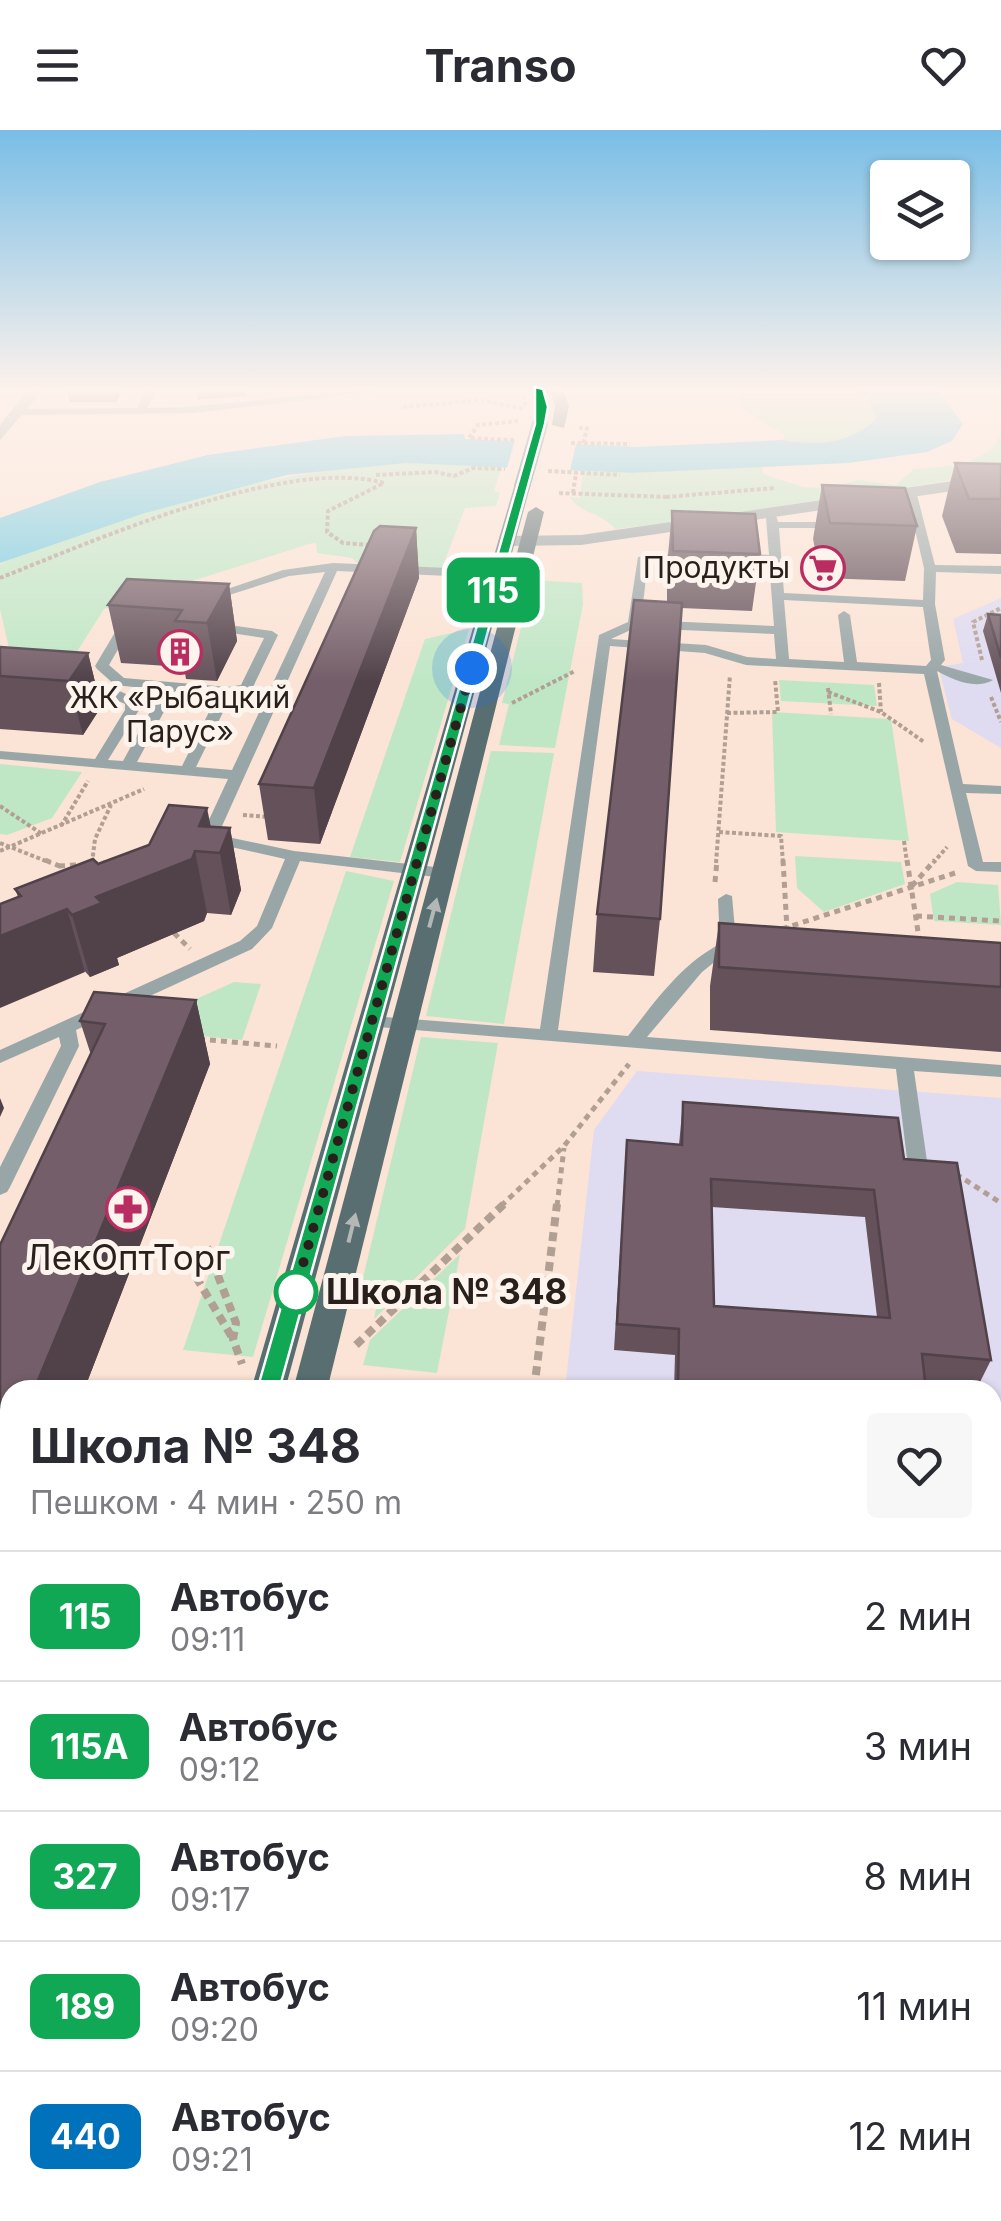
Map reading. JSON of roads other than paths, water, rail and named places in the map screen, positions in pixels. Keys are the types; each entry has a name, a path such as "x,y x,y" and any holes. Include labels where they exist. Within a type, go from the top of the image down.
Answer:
{"main road":[{"path":"313,1380 444,873 518,542 522,487"},
{"path":"271,1380 414,871 518,542 546,487"}],"street":[{"path":"518,542 582,540 770,519 948,487"}],"lane":[{"path":"912,492 930,568 936,669 964,830 976,866 1001,868"},
{"path":"778,664 780,630 770,519 849,526"},
{"path":"902,527 919,528"},
{"path":"634,624 642,559 662,554 706,556"},
{"path":"723,557 774,559"},
{"path":"196,602 287,573 333,567 449,572"},
{"path":"209,838 333,567"},
{"path":"930,568 1001,570"},
{"path":"777,596 930,604"},
{"path":"844,615 851,666"},
{"path":"148,624 119,636 102,666 120,682 226,692 246,688 272,635"},
{"path":"548,1036 605,635 634,624 780,630"},
{"path":"192,626 300,639"},
{"path":"604,642 706,650 736,659 778,664 936,669 964,679 986,680"},
{"path":"128,765 170,687"},
{"path":"58,690 115,694 132,702 132,710 99,763"},
{"path":"187,770 226,692"},
{"path":"0,755 237,775"},
{"path":"957,788 1001,790"},
{"path":"186,840 209,838 294,856 444,873"},
{"path":"0,1057 258,937 294,856"},
{"path":"726,898 728,945"},
{"path":"639,1043 699,964 728,945 788,950"},
{"path":"372,1022 1001,1070"},
{"path":"0,1187 70,1046 66,1027"},
{"path":"904,1063 919,1175"}],"water":[{"path":"87,487 244,487 145,513 0,563 0,518"}],"place":[{"name":"Продукты","path":"823,568"},
{"name":"ЖК «Рыбацкий Парус»","path":"180,652"},
{"name":"ЛекОптТорг","path":"128,1209"},
{"name":"Школа № 348","path":"296,1292"}]}
